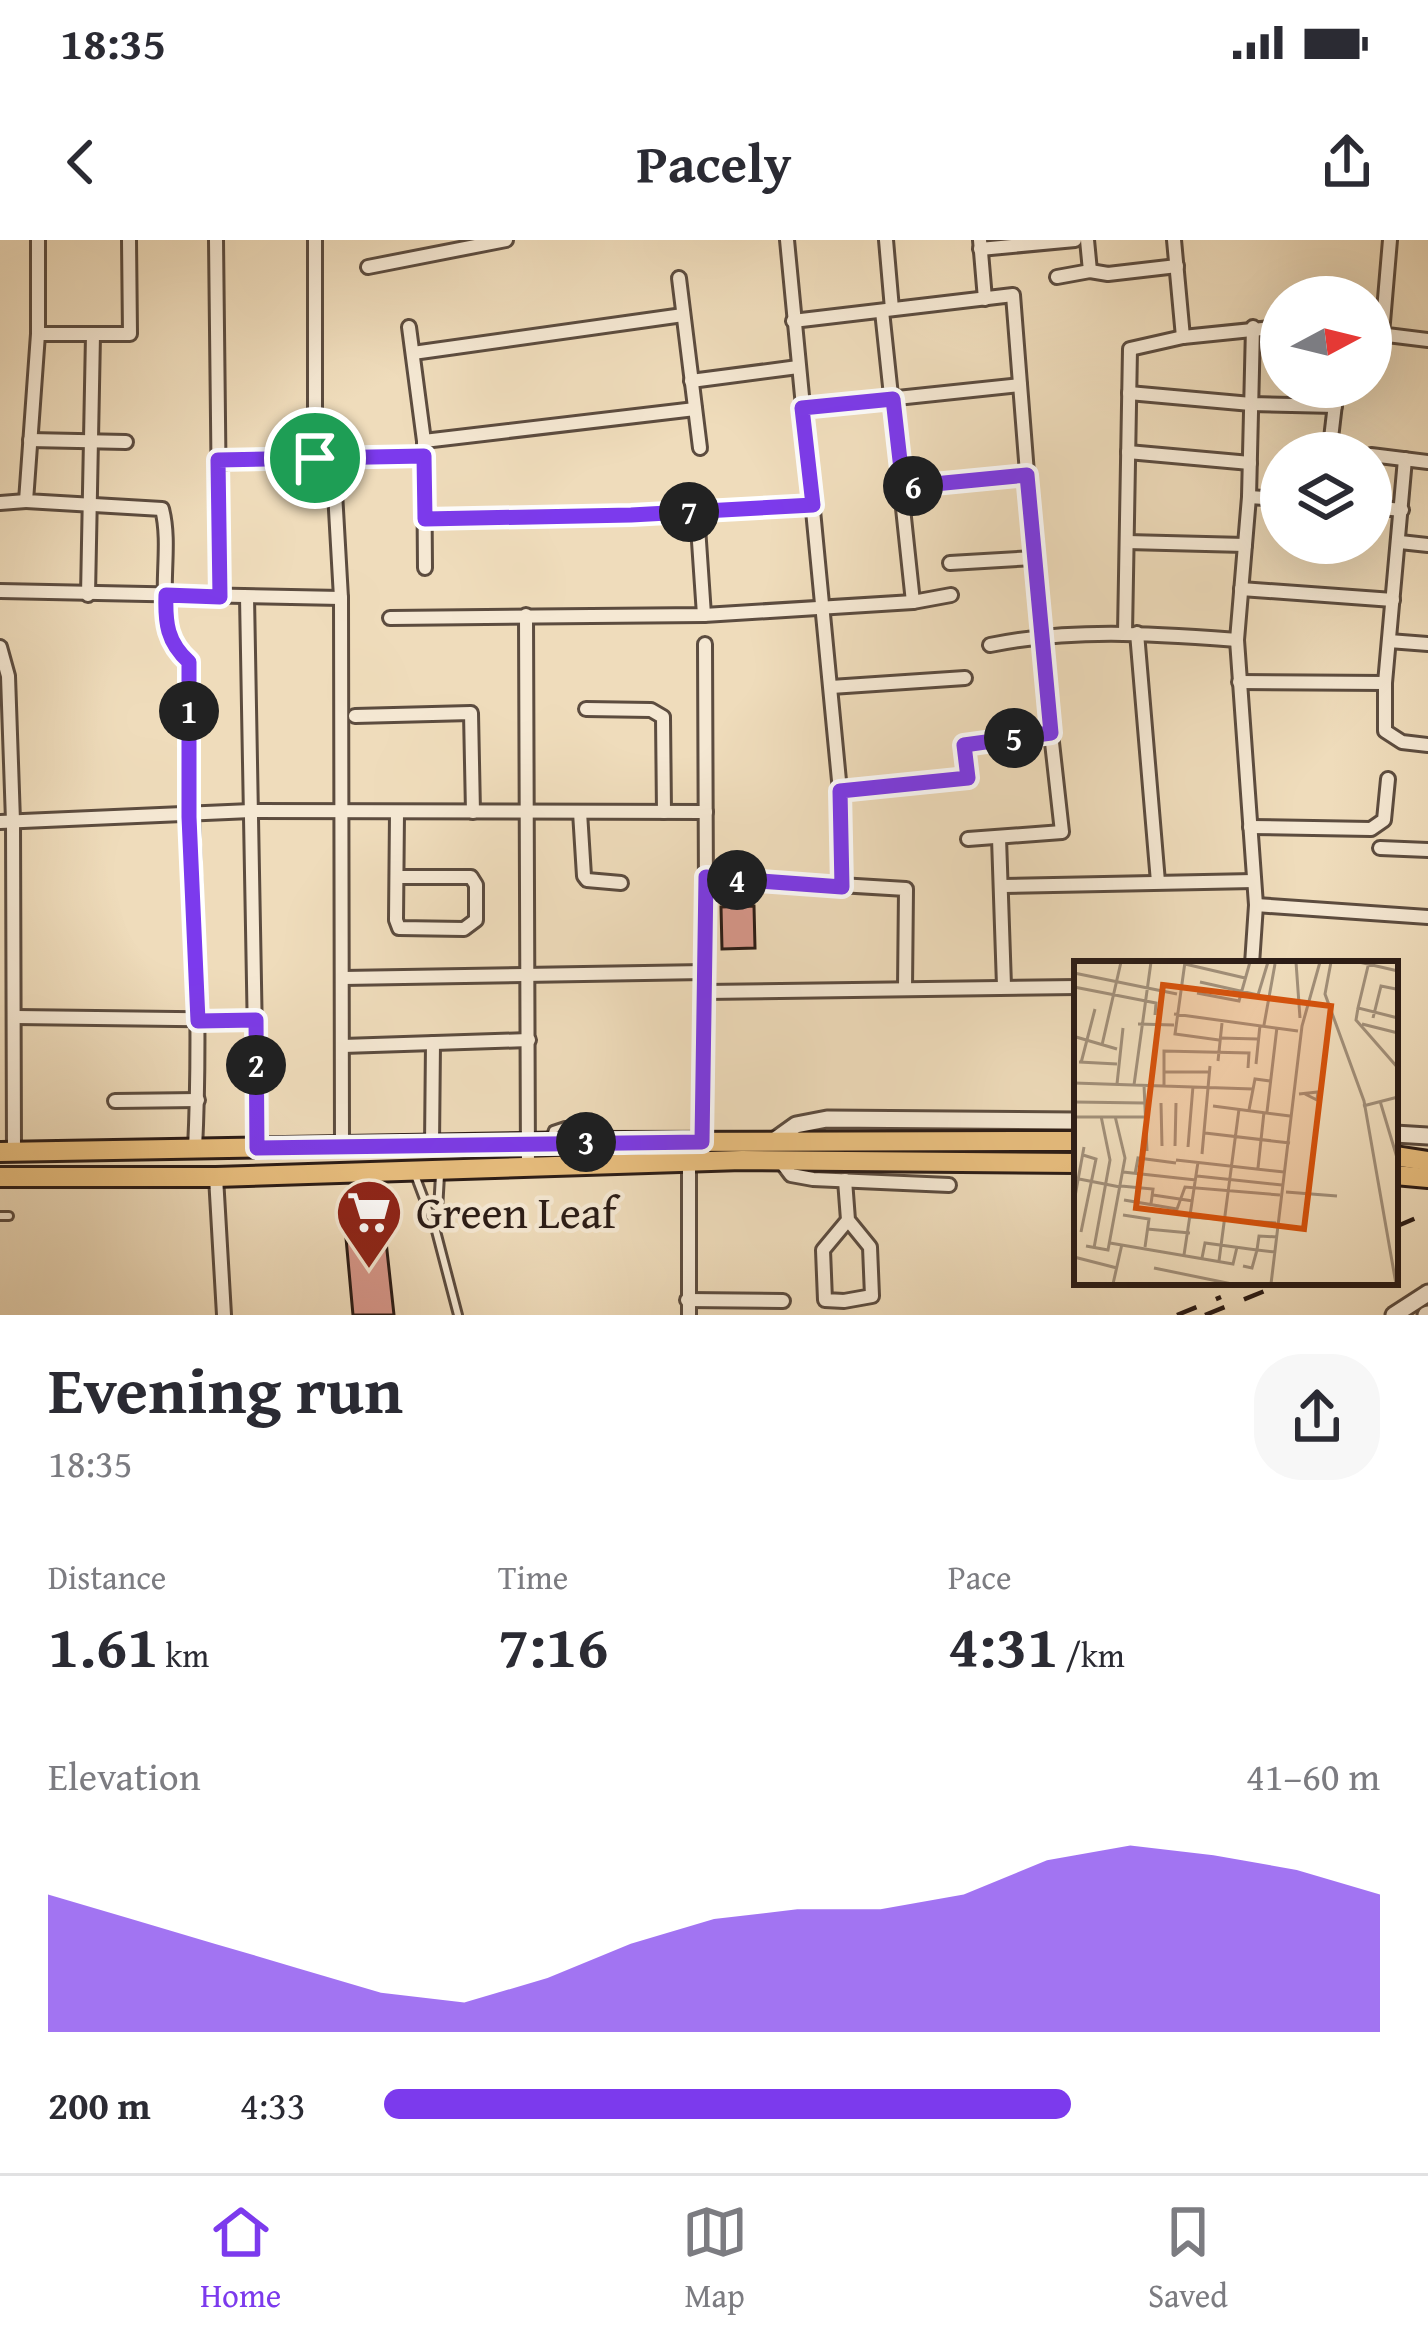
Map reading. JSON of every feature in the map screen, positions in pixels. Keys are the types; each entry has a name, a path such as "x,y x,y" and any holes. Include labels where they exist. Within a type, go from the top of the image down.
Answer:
{"main road":[{"path":"7,1152 580,1142 702,1142 807,1150 1074,1142"},
{"path":"0,1177 216,1177 528,1168 689,1161 777,1150"},
{"path":"807,1150 1074,1162"},
{"path":"1398,1156 1428,1161"},
{"path":"1398,1174 1428,1178"}],"street":[{"path":"26,501 38,334 38,240"},
{"path":"38,334 130,334 129,240"},
{"path":"216,240 220,597"},
{"path":"315,240 315,458"},
{"path":"368,267 506,240"},
{"path":"787,240 840,791 842,887"},
{"path":"886,240 893,399 913,602"},
{"path":"985,298 980,244 1075,240"},
{"path":"1087,240 1090,271"},
{"path":"1174,240 1183,337"},
{"path":"1385,276 1390,240"},
{"path":"1057,278 1090,271 1108,274 1177,266"},
{"path":"679,278 700,448"},
{"path":"793,321 1013,296 1040,635 1062,832 968,838"},
{"path":"413,353 683,315"},
{"path":"409,327 424,440 425,568"},
{"path":"1252,327 1249,496 1237,640 1256,905 1252,961"},
{"path":"1158,882 1126,542 1130,349 1260,327"},
{"path":"88,595 93,335"},
{"path":"1392,336 1428,340"},
{"path":"691,381 798,367"},
{"path":"802,408 1020,385"},
{"path":"1129,392 1260,404"},
{"path":"424,440 695,409"},
{"path":"30,440 126,442"},
{"path":"1128,452 1250,463"},
{"path":"218,460 424,456"},
{"path":"333,457 343,813 342,1146"},
{"path":"1392,457 1428,462"},
{"path":"1405,459 1385,731 1402,742 1428,745"},
{"path":"903,487 1027,475"},
{"path":"1249,496 1260,497"},
{"path":"0,503 162,508 168,532 165,622 174,648 189,662 189,817 198,1021 195,1149"},
{"path":"425,519 813,505"},
{"path":"1392,509 1402,510"},
{"path":"697,512 704,615"},
{"path":"1126,542 1245,545"},
{"path":"1400,542 1428,545"},
{"path":"950,563 1034,558"},
{"path":"1241,590 1393,600"},
{"path":"0,591 340,598"},
{"path":"390,618 704,615 951,596"},
{"path":"248,597 257,1148"},
{"path":"526,615 529,1040 539,1145 528,1168"},
{"path":"991,645 1040,635 1131,633 1237,640"},
{"path":"1389,641 1428,644"},
{"path":"702,1142 705,644"},
{"path":"0,647 8,676 6,821 16,1017 7,1152"},
{"path":"831,687 965,678"},
{"path":"1240,682 1385,683"},
{"path":"586,709 651,710 663,717 664,812"},
{"path":"355,716 471,713 473,812"},
{"path":"840,791 968,778 964,745 1051,733"},
{"path":"1250,827 1372,829 1384,820 1388,779"},
{"path":"6,821 251,811 706,812"},
{"path":"397,812 397,877 399,928 464,928 476,920 476,885 471,877 397,877"},
{"path":"580,812 584,876 620,884"},
{"path":"999,838 1004,986"},
{"path":"1380,848 1428,850"},
{"path":"706,877 906,889 905,988"},
{"path":"1003,886 1254,881"},
{"path":"1256,905 1428,917"},
{"path":"343,978 705,972"},
{"path":"705,992 1074,987"},
{"path":"16,1017 256,1020"},
{"path":"0,1039 15,1040"},
{"path":"343,1046 529,1040"},
{"path":"432,1145 433,1043"},
{"path":"116,1101 197,1100"},
{"path":"949,1185 790,1175 777,1150 796,1125 827,1119 1074,1121"},
{"path":"1398,1134 1428,1136"},
{"path":"689,1161 689,1315"},
{"path":"216,1177 224,1315"},
{"path":"845,1180 848,1220 870,1247 872,1296 825,1300 823,1250 848,1220"},
{"path":"1394,1315 1428,1293"},
{"path":"688,1300 784,1300"}],"lane":[{"path":"413,1169 458,1315"},
{"path":"436,1232 440,1169"}],"building":[{"path":"754,906 755,948 722,949 721,907"},
{"name":"Green Leaf","path":"384,1223 394,1315 353,1315 345,1227"}],"railway":[{"path":"1398,1226 1428,1213"},
{"path":"1205,1315 1280,1285"},
{"path":"1177,1315 1221,1297"}],"place":[{"name":"Green Leaf","path":"369,1271"}],"route":[{"path":"893,399 903,487 1027,475 1051,733 964,745 968,778 840,791 842,887 706,877 702,1142 257,1148 256,1020 198,1021 189,817 189,662 174,648 165,622 166,595 220,597 218,460 315,458 424,456 425,519 813,505 802,408 893,399"}]}
